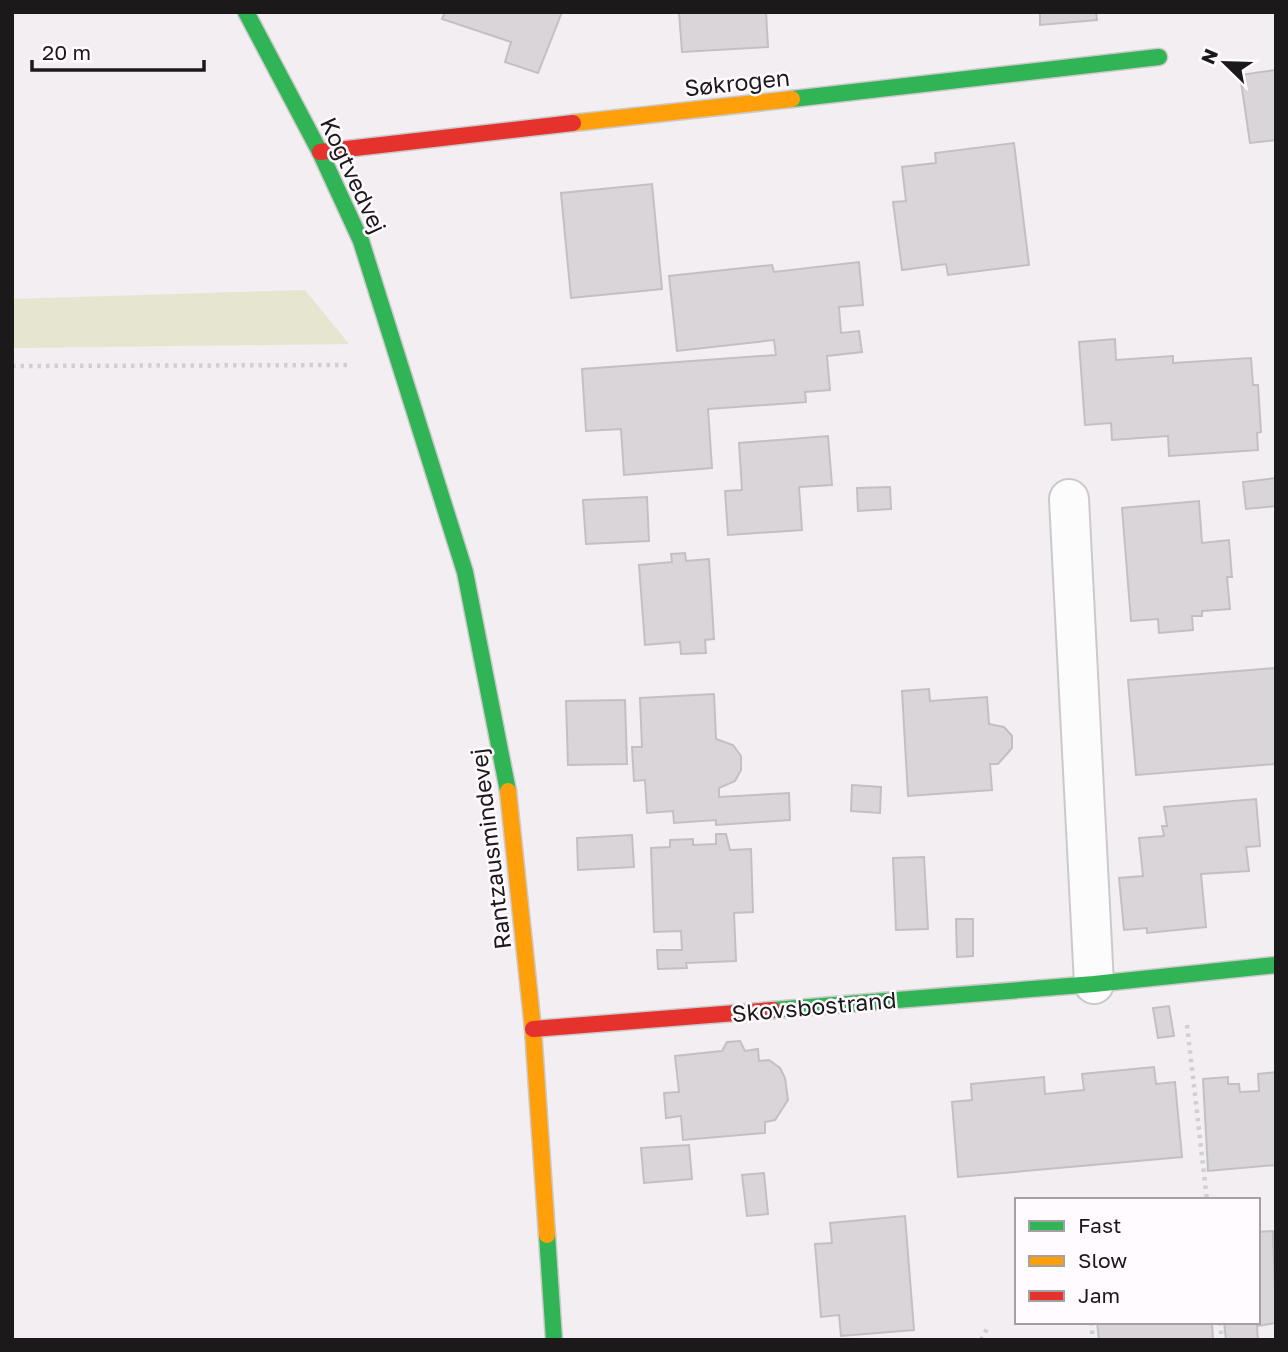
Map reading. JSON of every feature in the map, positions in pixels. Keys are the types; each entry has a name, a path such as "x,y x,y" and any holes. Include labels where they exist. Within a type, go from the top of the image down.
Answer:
{"street":[{"name":"Kogtvedvej","path":"246,12 320,152 361,241 398,365"},
{"name":"Søkrogen","path":"320,152 1159,57"},
{"name":"Rantzausmindevej","path":"398,365 465,572 503,754 533,1029 554,1340"},
{"path":"1069,499 1094,984"},
{"name":"Skovsbostrand","path":"533,1029 1094,984 1276,965"}],"path":[{"path":"12,366 398,365"},
{"path":"1181,975 1207,1198"},
{"path":"981,1340 989,1325"}],"green space":[{"path":"305,290 349,344 12,348 12,299"}],"building":[{"path":"445,12 562,12 538,73 505,62 511,42 442,19"},
{"path":"679,12 766,12 768,47 682,52"},
{"path":"1040,12 1096,12 1097,20 1040,25"},
{"path":"1276,70 1276,140 1250,143 1240,75"},
{"path":"1014,143 1029,265 948,275 946,264 902,270 893,202 906,201 902,167 936,163 935,153"},
{"path":"652,184 662,289 571,298 561,193"},
{"path":"859,262 863,305 839,307 841,333 859,331 862,352 827,356 830,390 805,392 806,402 708,409 712,468 624,475 621,429 586,431 582,369 776,355 774,340 677,351 669,276 772,265 774,272"},
{"path":"1115,339 1116,360 1173,356 1173,363 1251,358 1253,385 1258,385 1261,432 1257,433 1258,450 1169,456 1168,436 1112,440 1111,423 1085,425 1079,342"},
{"path":"828,436 832,485 799,487 802,530 728,535 725,491 742,490 739,443"},
{"path":"1276,478 1276,506 1246,509 1243,482"},
{"path":"890,487 891,509 858,511 857,488"},
{"path":"647,497 649,541 586,544 583,500"},
{"path":"1199,501 1202,543 1229,540 1232,577 1227,577 1230,609 1202,611 1202,616 1192,616 1193,630 1159,633 1158,619 1131,621 1122,508"},
{"path":"685,553 686,561 709,559 714,639 705,640 706,653 681,654 680,642 645,645 639,565 672,562 671,554"},
{"path":"1276,668 1276,764 1136,775 1128,680"},
{"path":"929,689 930,701 987,697 989,724 1004,727 1012,736 1012,748 998,764 990,764 992,790 908,796 902,691"},
{"path":"714,694 716,739 733,745 741,756 741,770 735,781 719,788 719,797 789,793 790,820 716,825 716,820 674,823 673,811 647,813 645,780 634,781 632,747 642,747 640,698"},
{"path":"625,700 627,764 568,765 566,701"},
{"path":"852,785 881,787 880,813 851,811"},
{"path":"1256,799 1260,846 1246,847 1249,871 1201,874 1206,927 1147,933 1147,928 1124,930 1119,878 1143,876 1139,838 1164,836 1162,826 1167,826 1164,807"},
{"path":"716,834 726,834 730,850 751,849 753,912 734,913 736,961 686,963 687,968 658,969 657,950 682,950 681,931 654,932 651,848 670,847 670,840 693,839 693,845 716,844"},
{"path":"632,835 634,867 578,870 577,838"},
{"path":"924,857 928,929 896,930 893,858"},
{"path":"956,919 973,919 973,956 957,957"},
{"path":"1169,1006 1174,1036 1158,1038 1153,1008"},
{"path":"740,1041 745,1051 758,1049 759,1061 769,1060 780,1068 785,1078 788,1100 775,1120 765,1122 765,1133 683,1140 681,1116 666,1118 664,1093 679,1092 675,1056 722,1051 727,1042"},
{"path":"1154,1067 1156,1084 1175,1082 1182,1157 958,1177 952,1102 972,1100 971,1084 1044,1077 1045,1094 1084,1090 1082,1074"},
{"path":"1276,1072 1276,1165 1208,1171 1203,1079 1228,1077 1228,1084 1239,1084 1240,1092 1259,1091 1258,1074"},
{"path":"689,1145 692,1179 644,1183 641,1148"},
{"path":"764,1173 768,1214 747,1216 742,1175"},
{"path":"905,1216 914,1330 841,1336 839,1315 821,1317 815,1244 832,1243 830,1223"},
{"path":"1273,1231 1276,1323 1257,1326 1258,1340 1226,1340 1224,1324 1260,1324 1260,1232"},
{"path":"1097,1324 1212,1324 1213,1340 1099,1340"}],"traffic: fast":[{"path":"246,12 320,152 361,241 465,572 508,791"},
{"path":"792,99 1159,57"},
{"path":"773,1010 1094,984 1276,965"},
{"path":"547,1235 554,1340"}],"traffic: slow":[{"path":"573,123 792,99"},
{"path":"508,791 533,1029 547,1235"}],"traffic: jam":[{"path":"320,152 573,123"},
{"path":"533,1029 773,1010"}]}
